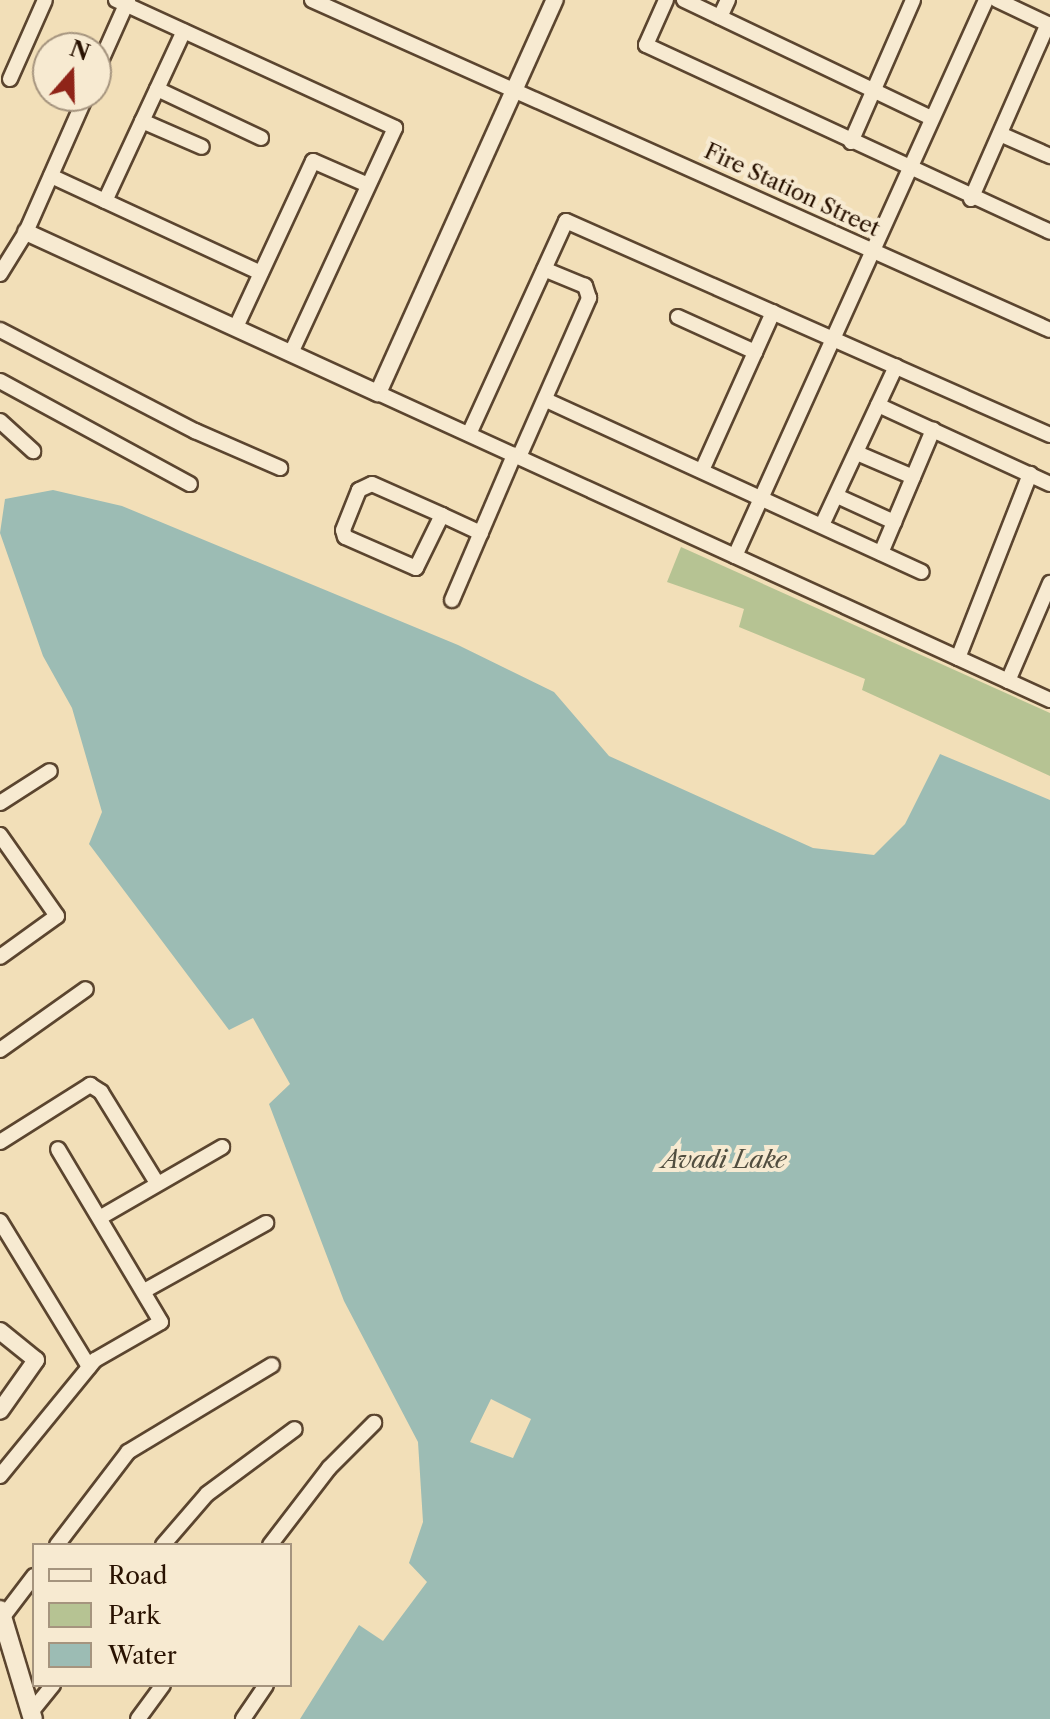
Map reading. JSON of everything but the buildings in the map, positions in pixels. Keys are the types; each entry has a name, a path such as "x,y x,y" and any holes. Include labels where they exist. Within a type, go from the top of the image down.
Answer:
{"main road":[{"path":"1,1613 32,1716"}],"street":[{"path":"10,79 45,0"},
{"name":"Fire Station Street","path":"312,0 1050,330"},
{"path":"378,393 555,0"},
{"path":"666,0 646,45 907,170 1050,232"},
{"path":"684,0 931,118"},
{"path":"720,17 728,0"},
{"path":"851,142 913,0"},
{"path":"735,556 986,0"},
{"path":"971,199 1049,25 997,0"},
{"path":"111,32 123,2 395,128 291,353"},
{"path":"105,201 184,31"},
{"path":"157,89 261,138"},
{"path":"1,270 26,232 79,112"},
{"path":"142,121 202,147"},
{"path":"1000,134 1050,156"},
{"path":"236,327 313,161 368,185"},
{"path":"51,176 261,273"},
{"path":"469,434 566,221 1050,435"},
{"path":"26,232 1050,700"},
{"path":"452,600 517,456 546,400 589,298 585,286 544,269"},
{"path":"703,468 773,312"},
{"path":"678,317 755,352"},
{"path":"0,330 195,431 280,468"},
{"path":"822,525 896,366"},
{"path":"0,381 190,484"},
{"path":"546,400 703,468 921,572"},
{"path":"878,405 1050,484"},
{"path":"0,421 33,451"},
{"path":"881,553 933,430"},
{"path":"857,453 913,477"},
{"path":"958,658 1030,474"},
{"path":"442,515 416,568 345,537 343,530 365,484 442,515 481,533"},
{"path":"837,496 894,522"},
{"path":"1008,681 1050,583"},
{"path":"0,803 50,771"},
{"path":"0,835 57,916 0,957"},
{"path":"0,1050 86,989"},
{"path":"0,1142 90,1085 101,1092 157,1183"},
{"path":"101,1217 222,1147"},
{"path":"0,1476 89,1367 161,1322 58,1149"},
{"path":"0,1221 89,1367"},
{"path":"144,1291 266,1223"},
{"path":"0,1331 36,1360 3,1401"},
{"path":"59,1543 128,1452 272,1365"},
{"path":"272,1543 329,1468 374,1423"},
{"path":"165,1543 207,1494 295,1429"},
{"path":"1,1613 32,1578"},
{"path":"32,1716 52,1687"},
{"path":"138,1719 162,1687"},
{"path":"243,1719 265,1687"}],"green space":[{"path":"681,547 1050,713 1050,776 862,690 865,679 739,627 744,609 667,582"}],"water":[{"name":"Avadi Lake","path":"53,490 122,506 458,645 554,692 609,756 813,848 874,855 905,824 940,754 1050,800 1050,1719 300,1719 359,1625 383,1641 427,1582 409,1563 423,1522 418,1442 344,1301 269,1104 290,1084 253,1018 229,1030 89,844 102,812 72,708 43,656 0,533 5,499","holes":["491,1399 531,1419 513,1458 470,1442"]}]}
